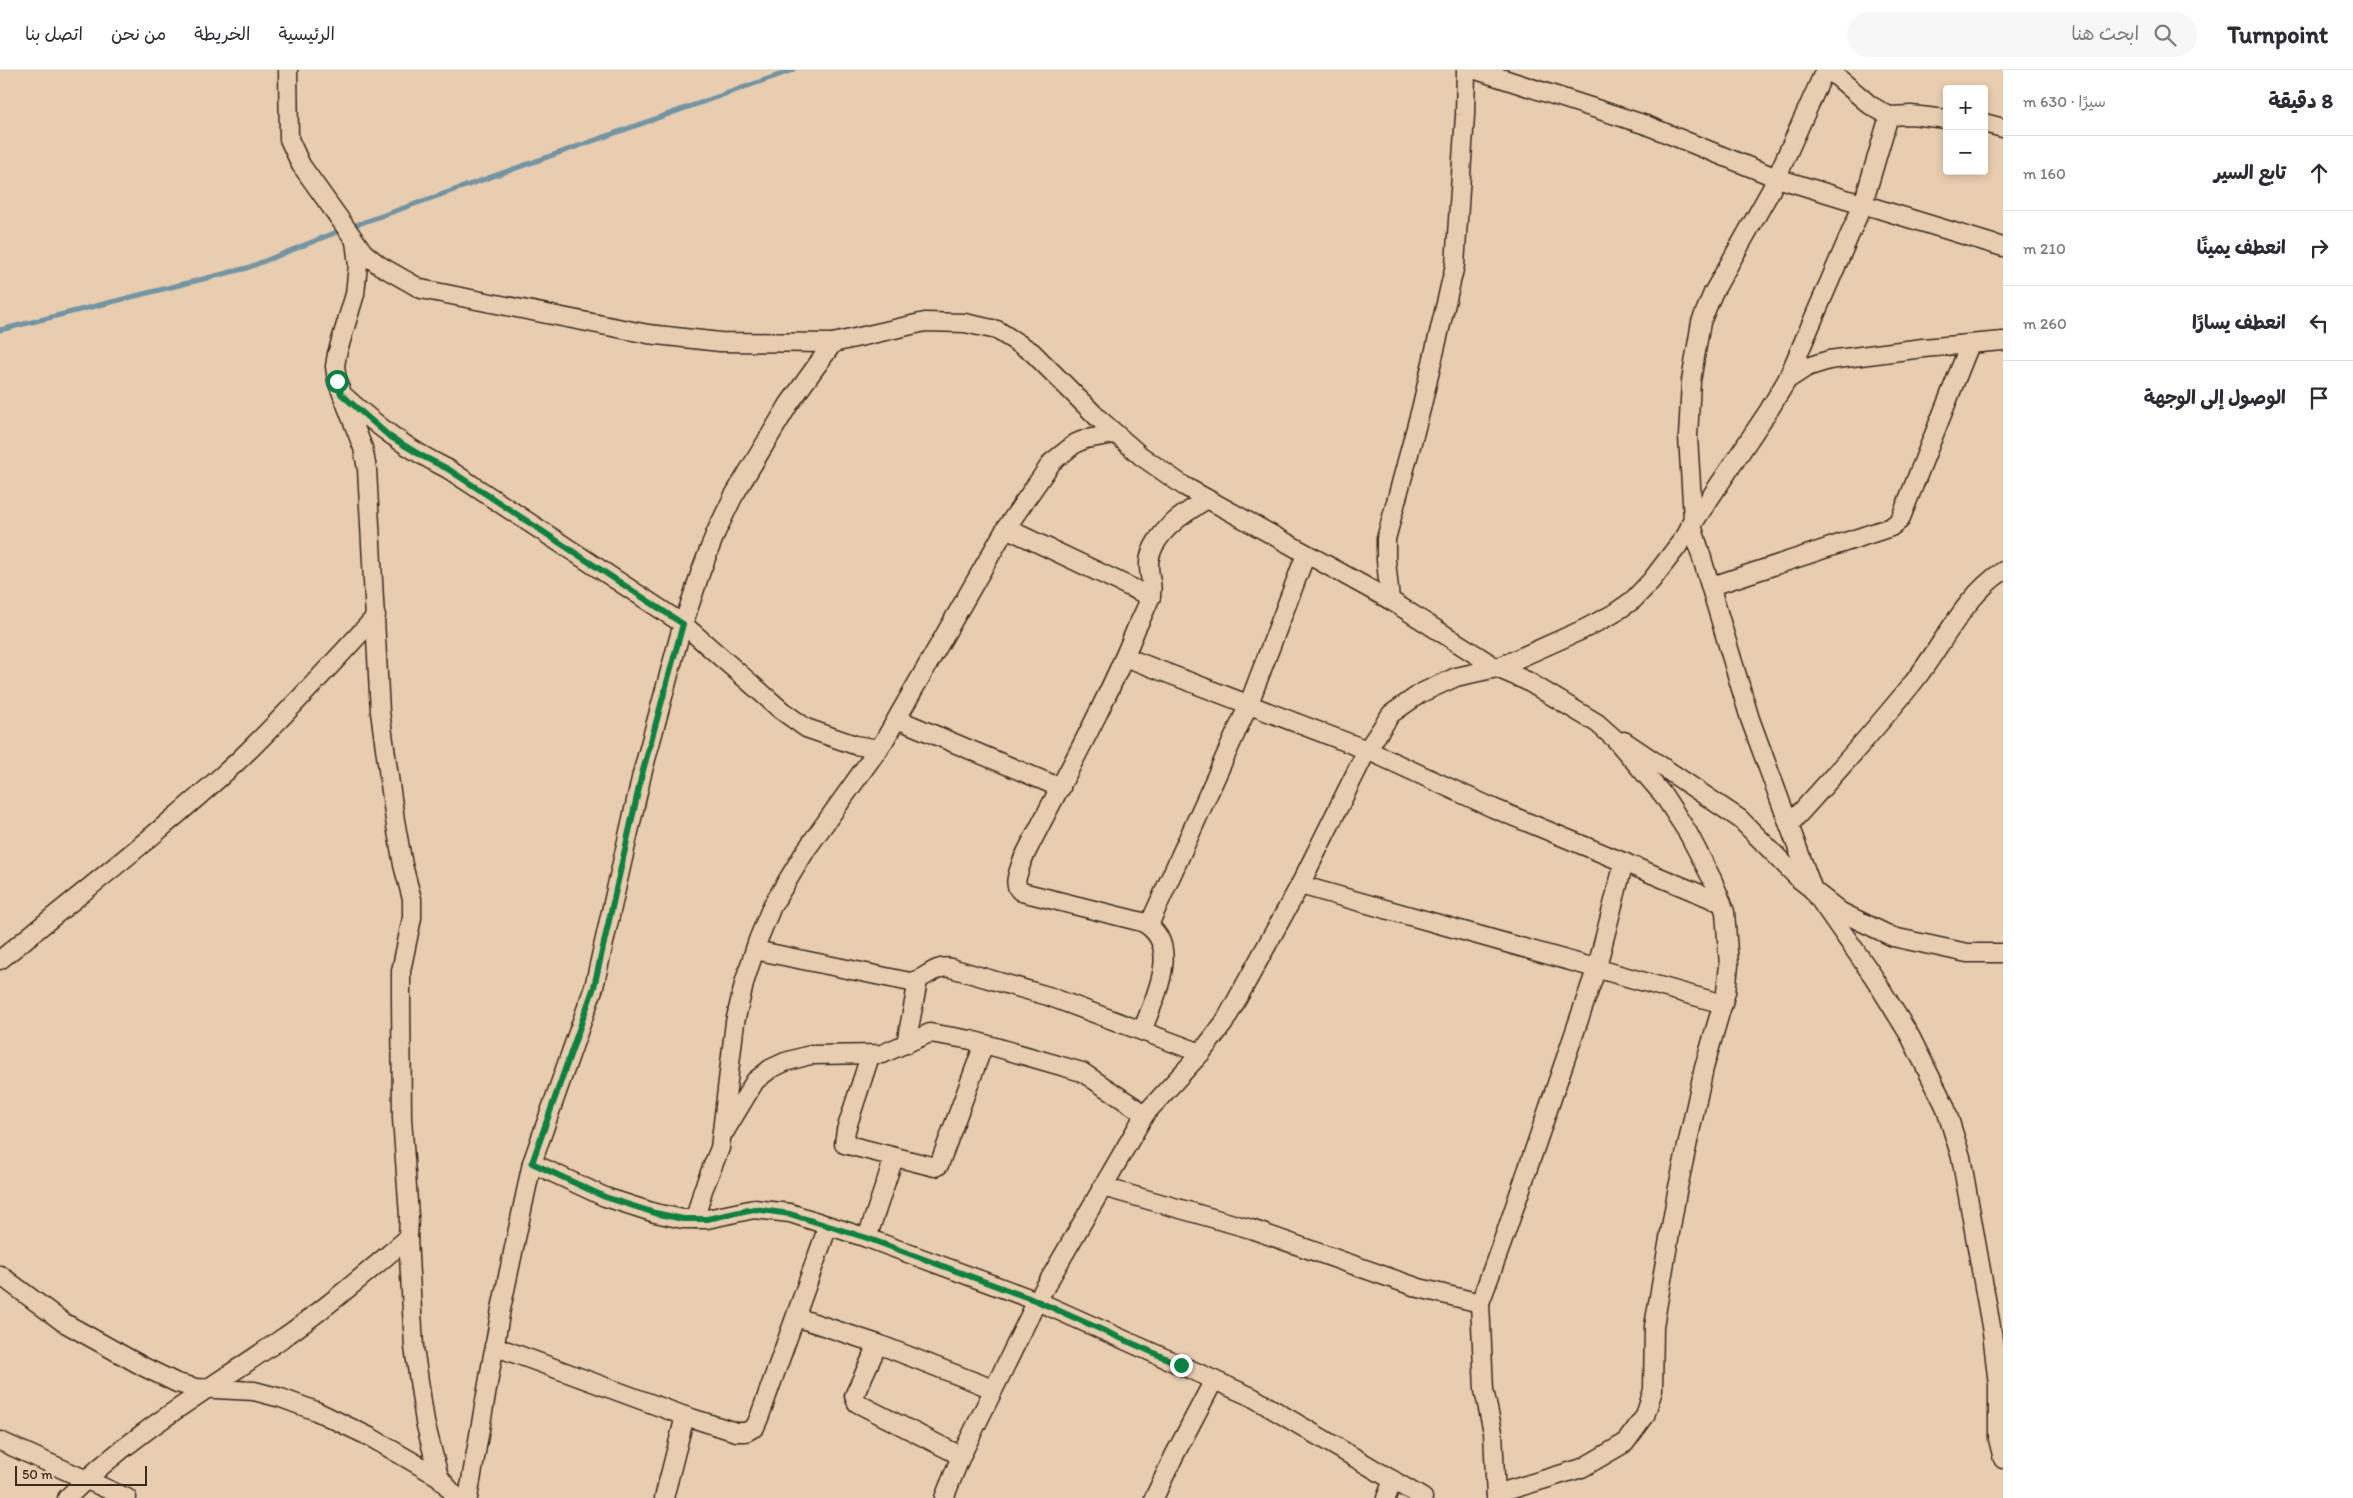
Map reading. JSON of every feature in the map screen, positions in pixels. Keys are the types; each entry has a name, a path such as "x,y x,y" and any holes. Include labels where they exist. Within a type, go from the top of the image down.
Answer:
{"street":[{"path":"288,70 289,139 301,165 364,253 379,265 421,289 648,334 720,342 834,343 925,322 965,323 997,330 1032,352 1115,434 1141,456 1207,499 1390,600 1497,668 1526,682 1597,723 1668,768 1740,819 1799,879 1842,912 1893,937 1967,953 2003,953"},
{"path":"1390,600 1386,540 1421,409 1455,264 1465,115 1466,70"},
{"path":"1476,70 1646,125 1777,178 2003,247"},
{"path":"1825,70 1777,178 1712,293 1701,322 1691,381 1688,437 1692,525 1712,586 1750,719 1813,890 1873,976 1900,1021 1945,1106 1961,1157 1992,1332 1998,1385 1998,1439 2003,1459"},
{"path":"1829,70 1870,105 1889,116 1911,115 1943,119"},
{"path":"944,1498 961,1456 1037,1301 1145,1114 1201,1053 1233,1008 1300,886 1367,750 1391,714 1421,693 1456,678 1497,668 1582,630 1613,614 1633,600 1651,582 1692,525 1787,380 1863,204 1889,116"},
{"path":"1988,124 2003,128"},
{"path":"355,239 358,265 355,294 335,366 341,394 363,448 367,469 380,712 385,756 403,865 412,899 412,918 402,971 402,1118 414,1347 425,1422 439,1477"},
{"path":"1787,380 1807,367 1829,360 2003,341"},
{"path":"468,1498 494,1346 532,1163 594,987 645,764 683,624 716,532 733,497 789,404 834,343"},
{"path":"1712,586 1891,527 1900,520 1906,511 1920,466 1970,344"},
{"path":"341,394 396,440 448,469 683,624 781,710 806,728 855,746 879,749"},
{"path":"695,1218 703,1190 720,1148 735,1022 745,980 772,906 806,850 879,749 1006,528 1052,462 1065,450 1086,439 1115,434"},
{"path":"1142,1031 1164,970 1161,940 1149,926 1142,922 1019,890 1016,883 1022,862 1061,788 1125,657 1151,596 1148,573 1149,558 1153,548 1171,525 1207,499"},
{"path":"1006,528 1151,596"},
{"path":"1149,926 1248,706 1306,554"},
{"path":"1789,825 1914,682 1942,640 1979,592 2003,571"},
{"path":"0,960 192,802 238,761 288,711 376,616"},
{"path":"1125,657 1248,706 1367,750 1493,808 1722,903"},
{"path":"897,719 1016,771 1061,788"},
{"path":"1597,723 1615,739 1664,796 1688,833 1722,903 1726,920 1729,965 1723,1004 1704,1068 1677,1192 1654,1326 1653,1390 1645,1416 1625,1443 1582,1468 1496,1496 1493,1432 1484,1390 1480,1303 1597,967 1624,862"},
{"path":"1300,886 1597,967 1723,1004"},
{"path":"755,950 899,981 918,981 938,968 951,968 1048,996 1201,1053"},
{"path":"906,1044 918,981"},
{"path":"722,1136 744,1097 762,1073 770,1069 785,1062 810,1055 837,1053 870,1056 888,1052 930,1033 984,1044 1082,1072 1145,1114"},
{"path":"870,1056 846,1130 844,1144 935,1167 939,1165 984,1044"},
{"path":"867,1238 894,1158"},
{"path":"532,1163 589,1190 655,1213 695,1218 726,1216 748,1210 766,1209 790,1214 867,1238 1037,1301 1252,1397 1423,1498"},
{"path":"1103,1187 1251,1229 1420,1288 1480,1303"},
{"path":"494,1346 685,1416 736,1432 746,1432 755,1427 828,1226"},
{"path":"66,1498 162,1419 209,1389 315,1315 408,1238"},
{"path":"0,1275 64,1322 176,1383 209,1389 254,1391 281,1398 316,1411 370,1437 439,1477 457,1498"},
{"path":"796,1317 878,1344 993,1389"},
{"path":"878,1344 854,1396 857,1403 961,1456"},
{"path":"1154,1498 1214,1380"},
{"path":"664,1498 685,1416"},
{"path":"0,1441 85,1481 127,1498"},
{"path":"1386,1498 1393,1480"}],"waterway":[{"path":"350,227 793,70"},
{"path":"0,330 247,268 342,230"}],"route":[{"path":"337,381 341,394 389,436 448,469 522,516 590,565 683,624 667,675 642,774 608,932 594,987 532,1163 605,1197 655,1213 683,1219 707,1219 754,1209 766,1209 790,1214 867,1238 1037,1301 1181,1365"}]}
